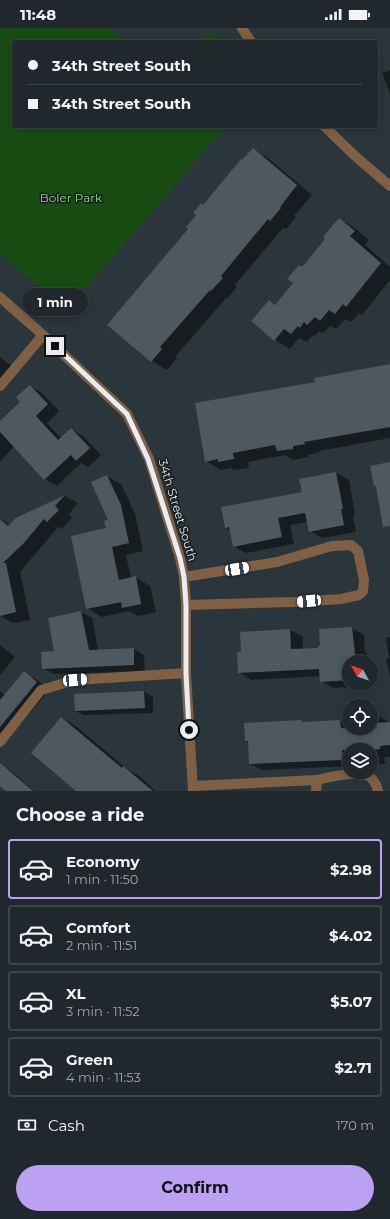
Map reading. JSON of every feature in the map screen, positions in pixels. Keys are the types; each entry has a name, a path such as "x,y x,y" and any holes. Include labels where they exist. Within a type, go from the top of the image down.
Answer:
{"street":[{"path":"242,28 250,40"},
{"path":"326,128 354,155 390,186"},
{"name":"34th Street South","path":"0,297 44,335 127,414 148,459 180,558 184,577 186,605 186,673 193,789"},
{"path":"0,386 44,335"},
{"path":"184,577 278,562 332,546 351,545 358,551 364,580 363,591 359,595 341,599 186,605"},
{"path":"0,742 41,690 75,680 186,673"},
{"path":"193,789 317,780 347,774 370,777 377,785 378,791"},
{"path":"316,791 317,780"}],"green space":[{"name":"Boler Park","path":"0,28 110,28 124,40 12,40 12,128 224,128 67,310 0,253"},
{"path":"215,32 219,40 197,40"}],"building":[{"path":"253,148 297,185 280,207 281,208 270,221 268,219 221,276 223,278 211,291 210,290 160,347 162,349 151,362 107,325 188,229 186,227 196,215 193,213 201,203 203,205 241,159 242,160"},
{"path":"339,218 355,231 350,236 381,263 346,307 343,304 335,314 329,310 320,321 315,317 307,325 304,322 300,328 298,326 291,334 284,329 274,341 251,321 269,300 275,305 293,283 287,279 299,265 302,267 325,239 323,237"},
{"path":"390,364 390,427 304,442 305,444 293,446 293,449 277,451 275,445 233,453 234,459 218,462 218,459 205,462 195,403 315,382 314,378"},
{"path":"30,385 48,404 36,416 58,440 71,428 90,448 76,461 71,455 44,480 0,432 0,421 20,402 16,397"},
{"path":"390,462 390,526 383,527 376,486 374,486 370,466"},
{"path":"336,472 343,509 341,509 344,525 309,532 305,513 278,518 282,537 233,547 229,527 225,528 221,507 302,492 299,479"},
{"path":"107,475 121,505 129,543 112,547 119,580 136,576 141,604 122,608 121,602 86,609 71,536 106,528 104,521 108,520 91,482"},
{"path":"65,495 55,506 59,510 47,522 44,519 23,544 3,563 6,563 16,612 0,616 0,519 8,526 16,518"},
{"path":"81,611 89,650 134,648 134,665 42,669 41,652 54,651 48,618"},
{"path":"352,627 355,655 342,655 342,680 320,682 319,669 238,673 237,652 241,652 240,632 290,629 291,649 318,648 318,646 320,646 319,629"},
{"path":"24,671 37,682 0,727 0,700"},
{"path":"144,691 145,708 75,711 74,694"},
{"path":"61,717 122,768 123,766 153,791 76,791 31,753"},
{"path":"301,720 302,722 340,720 342,735 378,735 378,723 390,722 390,745 380,746 380,749 378,749 378,743 342,743 342,760 249,764 248,741 245,741 244,723"},
{"path":"0,763 33,791 6,791 0,786"}],"route":[{"path":"55,346 127,414 148,459 180,558 184,577 189,730"}]}
